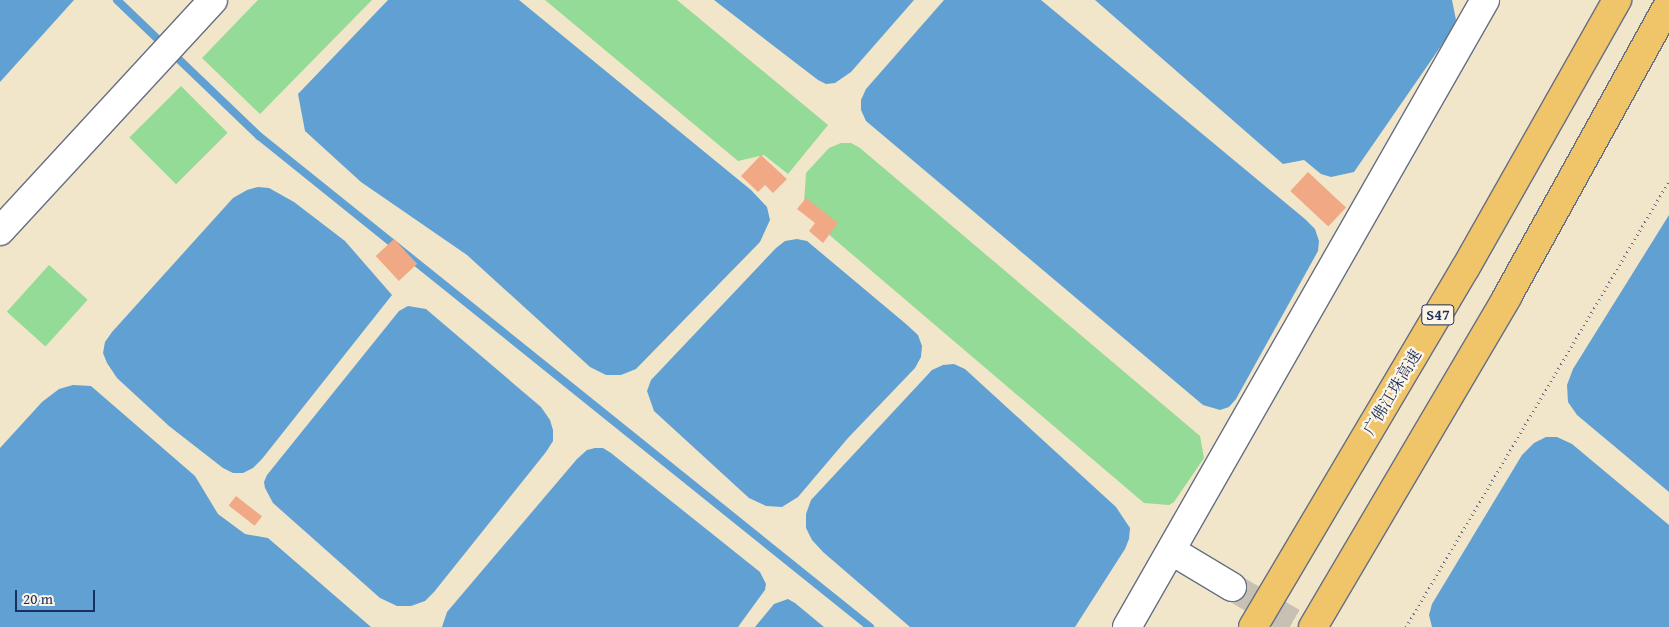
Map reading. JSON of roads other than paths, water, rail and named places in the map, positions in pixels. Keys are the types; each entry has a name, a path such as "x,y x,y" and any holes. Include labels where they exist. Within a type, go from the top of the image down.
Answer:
{"highway":[{"name":"广佛江珠高速","path":"1253,627 1466,267 1617,0"},
{"path":"1313,627 1506,297 1669,4"}],"street":[{"path":"0,231 213,0"},
{"path":"1127,627 1486,0"},
{"path":"1172,551 1232,587"}],"water":[{"path":"0,0 74,0 0,82"},
{"path":"388,0 519,0 751,190 767,207 770,220 760,242 636,369 621,375 606,375 590,367 467,255 361,182 305,131 298,94"},
{"path":"714,0 914,0 851,72 835,83 826,84 818,80"},
{"path":"944,0 1041,0 1315,229 1319,241 1318,251 1236,399 1229,407 1220,410 1203,405 866,121 861,110 861,100 866,89"},
{"path":"1095,0 1452,0 1456,20 1450,33 1354,172 1331,177 1321,174 1304,160 1283,164"},
{"path":"258,187 269,188 294,202 345,241 392,295 262,459 253,468 243,473 233,473 223,468 169,426 117,378 103,353 105,342 112,332 233,198 247,190"},
{"path":"1669,215 1669,492 1577,415 1568,402 1567,385 1573,369"},
{"path":"797,239 807,241 918,335 922,346 921,357 915,368 848,438 798,497 782,507 766,506 749,498 654,411 647,391 651,380 776,248 785,241"},
{"path":"408,306 426,309 541,407 550,420 553,430 553,441 434,592 425,601 411,606 397,606 380,598 273,503 264,482 267,475 399,311"},
{"path":"954,364 965,369 1116,507 1130,528 1129,539 1125,549 1075,627 910,627 823,552 812,540 806,528 806,514 811,500 932,370 943,365"},
{"path":"73,385 91,386 195,476 218,514 245,534 268,538 371,627 0,627 0,448 42,402 59,389"},
{"path":"1546,437 1557,437 1572,444 1669,525 1669,627 1432,627 1429,615 1432,604 1522,455 1534,443"},
{"path":"603,448 611,453 760,572 766,584 765,590 738,627 442,627 447,612 577,459 587,450"},
{"path":"788,599 824,627 755,627 774,604"}],"waterway":[{"path":"117,0 259,136 870,627"}],"tunnel":[{"path":"1232,587 1301,627"}]}
